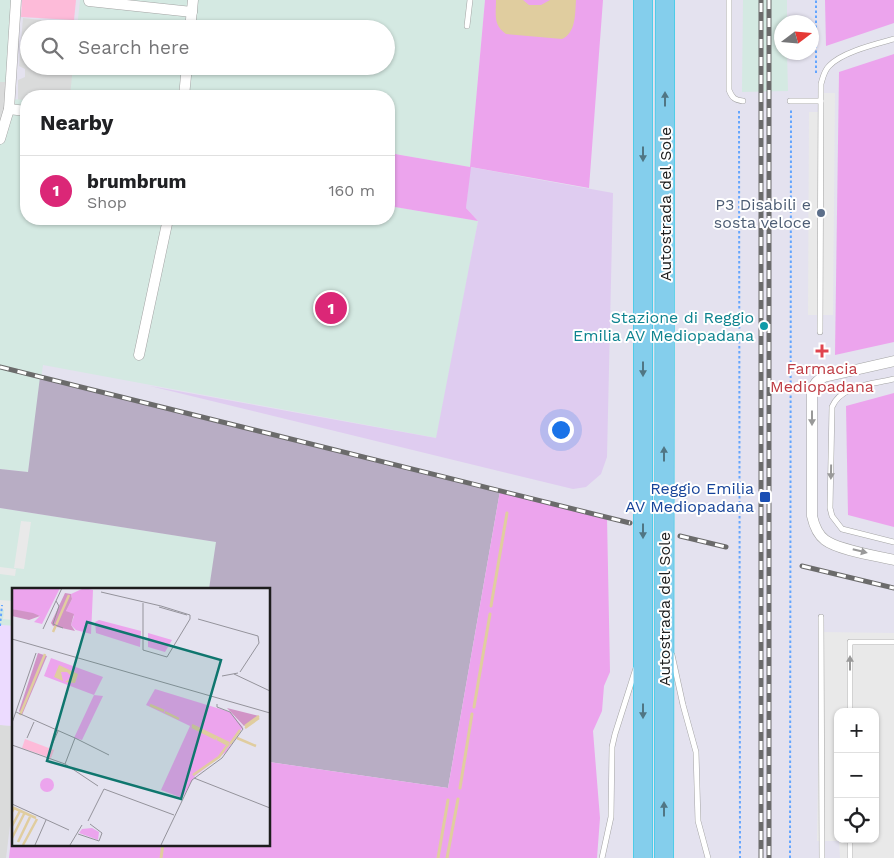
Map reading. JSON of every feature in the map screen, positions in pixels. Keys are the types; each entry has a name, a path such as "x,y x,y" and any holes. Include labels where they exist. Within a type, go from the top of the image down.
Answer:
{"highway":[{"name":"Autostrada del Sole","path":"643,0 643,858"},
{"name":"Autostrada del Sole","path":"664,858 665,0"}],"street":[{"path":"0,139 9,110 16,0"},
{"path":"191,20 193,0"},
{"path":"89,1 192,12"},
{"path":"185,90 186,75"},
{"path":"9,110 20,111"},
{"path":"140,355 167,225"},
{"path":"894,361 824,377 814,384 812,392 812,516 815,526 825,540 834,545 894,560"}],"lane":[{"path":"467,26 470,0"},
{"path":"729,0 729,90 731,96 736,100 743,101"},
{"path":"820,332 821,84 828,66 841,58 894,39"},
{"path":"790,101 821,101"},
{"path":"894,379 849,390 835,400 832,406 830,508 832,516 842,529 894,542"},
{"path":"821,617 822,858"},
{"path":"664,618 683,705 696,752 698,821 708,858"},
{"path":"850,708 850,642 894,642"},
{"path":"602,858 611,817 612,747 643,644"},
{"path":"850,843 850,858"}],"path":[{"path":"816,0 816,73"},
{"path":"739,111 740,858"},
{"path":"790,858 791,111"},
{"path":"0,626 2,605"}],"shaded area":[{"path":"0,0 16,0 7,82 0,82"},
{"path":"22,0 76,0 74,20 21,17"},
{"path":"80,0 485,0 470,167 395,154 395,90 71,90 72,75 395,75 395,20 78,20"},
{"path":"485,0 603,0 589,188 471,167 466,208 478,221 395,207 395,154 470,167"},
{"path":"496,0 523,0 529,5 541,5 550,0 576,0 572,28 567,36 562,39 506,34 497,23"},
{"path":"743,0 787,0 787,15 774,15 774,60 787,60 788,91 742,92"},
{"path":"825,0 894,0 894,23 826,46"},
{"path":"23,18 41,20 23,20"},
{"path":"894,54 894,342 835,355 839,72"},
{"path":"25,75 82,75 81,90 20,90 20,100 18,100 18,80 25,77"},
{"path":"0,82 7,82 5,108 0,124"},
{"name":"P3 Disabili e sosta veloce","path":"821,93 835,93 833,315 808,315 809,112 821,112"},
{"path":"10,99 20,100 20,225 395,225 395,207 478,221 437,438 43,365 28,472 0,469 0,133"},
{"path":"470,167 613,193 607,457 601,474 586,487 573,489 150,386 436,438 478,221 466,208"},
{"path":"40,377 500,491 448,788 270,762 270,588 209,588 216,542 0,508 0,469 28,472"},
{"path":"894,393 894,527 848,515 846,406"},
{"path":"500,491 607,517 610,672 604,686 602,711 593,731 600,818 597,858 9,858 12,830 12,846 270,846 270,762 448,788"},
{"path":"0,508 217,542 209,588 12,588 12,626 0,625"},
{"path":"21,521 31,522 24,569 14,568"},
{"path":"0,567 16,569 15,576 0,574"},
{"path":"0,600 12,601 12,620 3,619 4,610 0,609"},
{"path":"0,625 12,626 12,726 0,725"},
{"path":"820,632 894,633 894,858 840,858 839,843 879,843 879,708 834,708 834,841 817,841"},
{"path":"0,725 12,726 12,809 6,858 0,858"}],"waterway":[{"path":"491,606 507,513"},
{"path":"474,707 490,614"},
{"path":"460,788 472,714"},
{"path":"447,858 458,799"},
{"path":"438,858 448,800"},
{"path":"161,858 163,846"}],"railway":[{"path":"761,0 761,858"},
{"path":"769,0 769,858"},
{"path":"0,367 630,523"},
{"path":"680,536 726,547"},
{"path":"802,566 894,588"}],"place":[{"name":"P3 Disabili e sosta veloce","path":"821,213"},
{"name":"brumbrum","path":"331,308"},
{"name":"Stazione di Reggio Emilia AV Mediopadana","path":"764,326"},
{"name":"Farmacia Mediopadana","path":"822,351"},
{"name":"Reggio Emilia AV Mediopadana","path":"765,497"}]}
